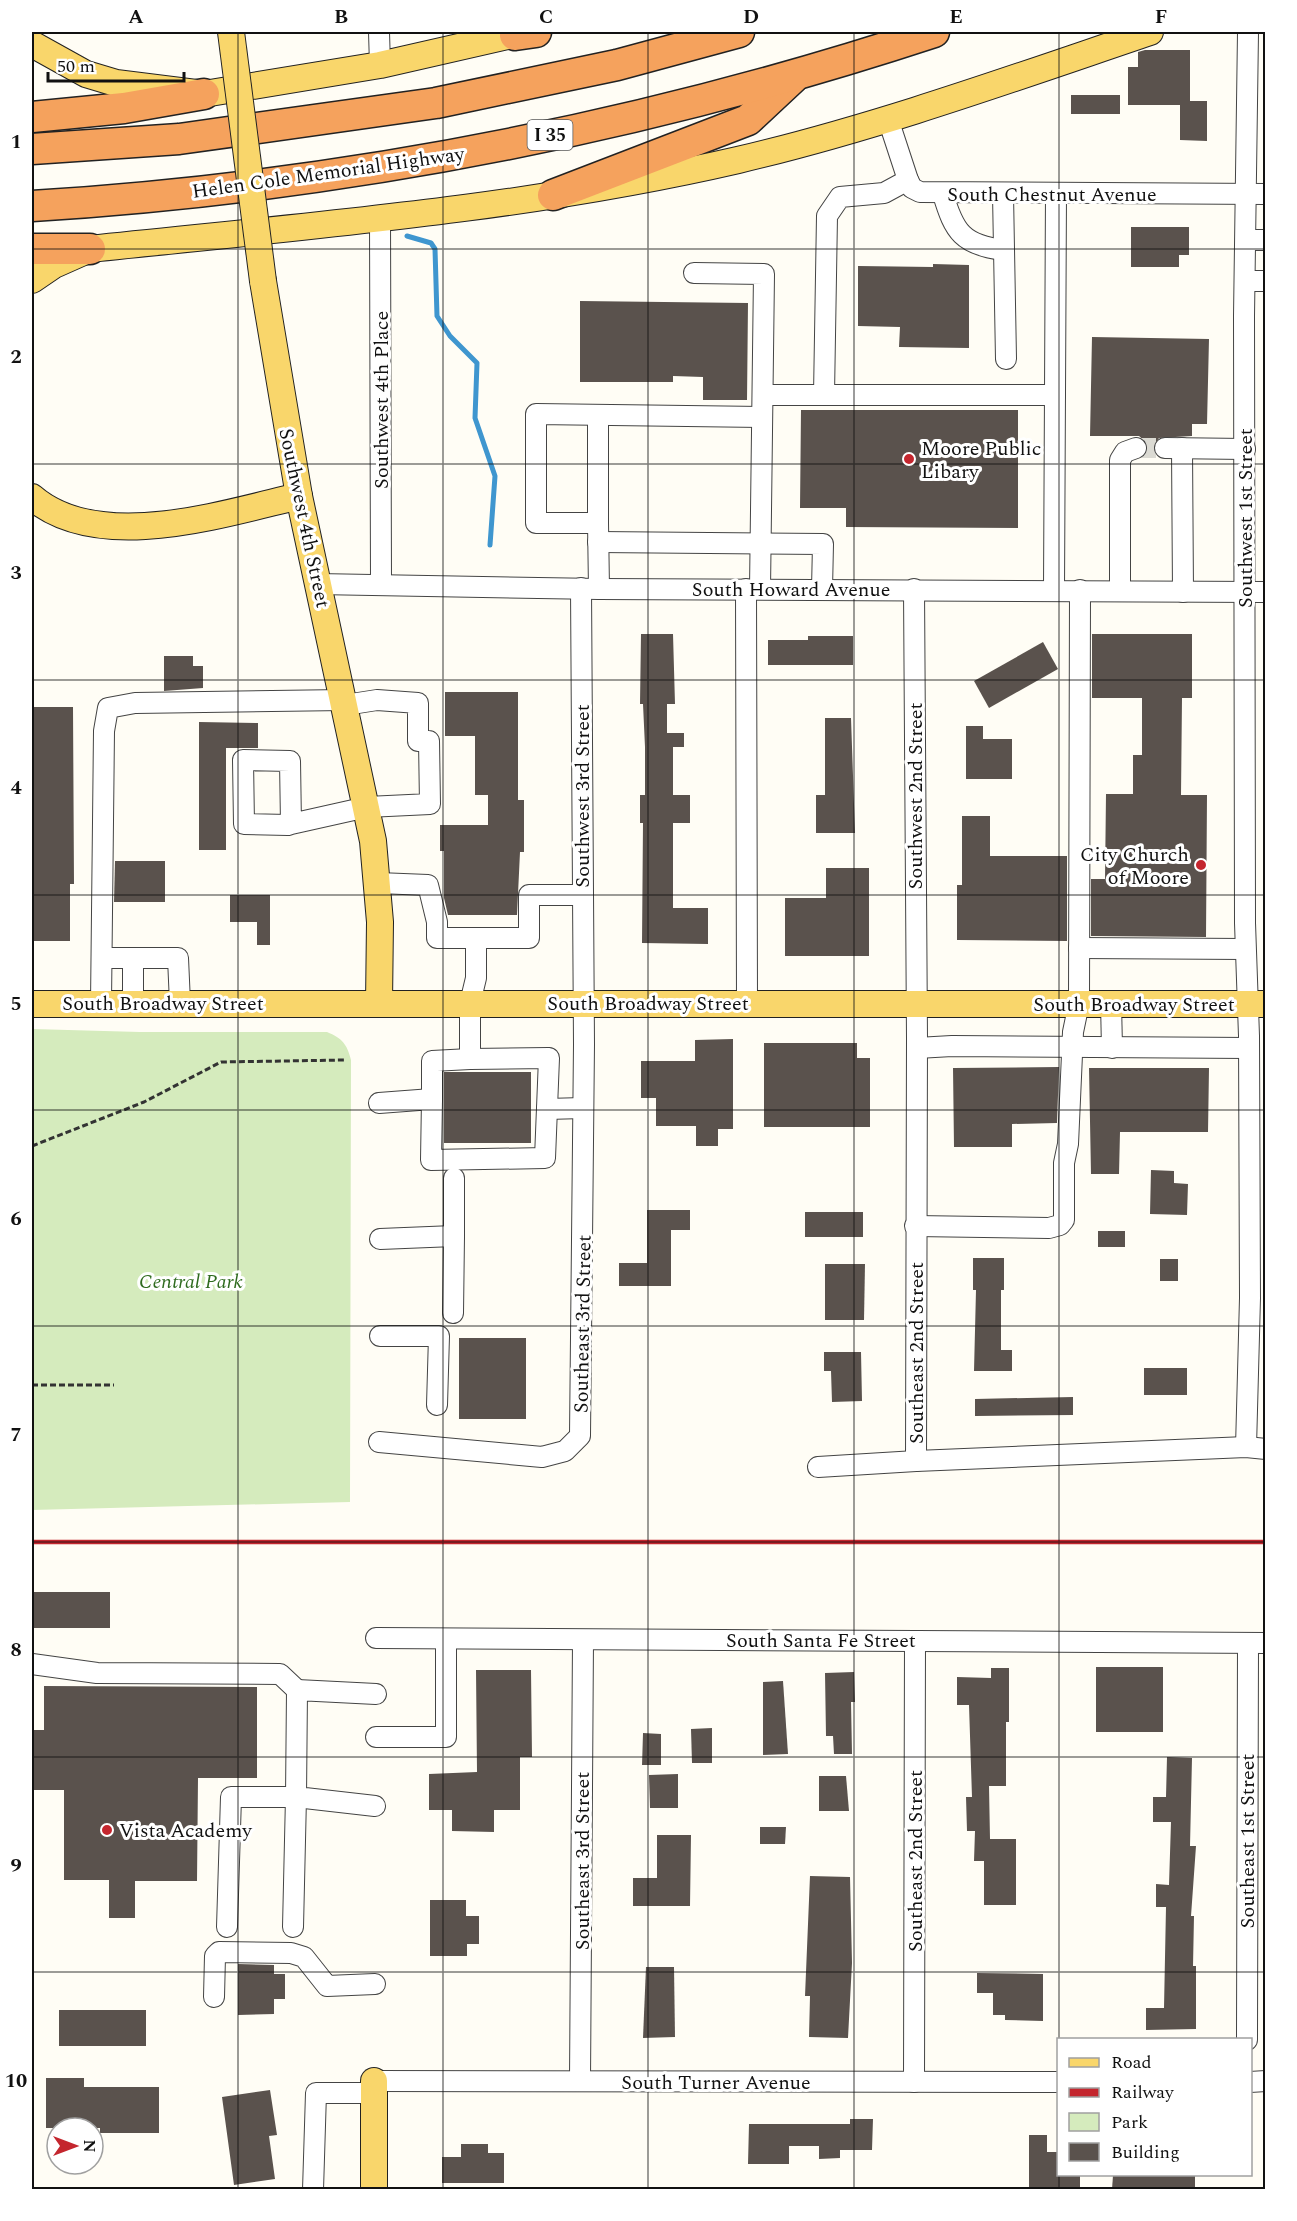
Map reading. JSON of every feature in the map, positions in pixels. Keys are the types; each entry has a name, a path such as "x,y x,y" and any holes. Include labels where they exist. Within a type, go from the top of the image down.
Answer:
{"highway":[{"path":"32,149 179,139 436,103 617,65 739,32"},
{"name":"Helen Cole Memorial Highway","path":"32,206 182,194 365,171 631,118 799,73 934,32"},
{"path":"554,195 748,120 799,73"},
{"path":"32,117 124,108 204,94"},
{"path":"32,249 90,249"}],"main road":[{"name":"Southwest 4th Street","path":"231,32 263,281 299,496 367,807 378,883 379,1003"},
{"path":"32,280 54,265 90,249 554,195 738,160 888,119 1150,32"},
{"path":"32,44 86,74 116,83 204,94 380,65 525,33"},
{"path":"32,497 73,520 96,526 123,528 168,523 299,496"},
{"name":"South Broadway Street","path":"32,1004 747,1002 1256,1004"},
{"path":"374,2087 374,2190"}],"street":[{"path":"379,32 380,65"},
{"name":"Southwest 1st Street","path":"1248,32 1256,240 1245,281 1245,449 1256,592 1245,949 1256,1004"},
{"path":"824,395 827,216 840,197 884,194 908,180 888,119"},
{"name":"South Chestnut Avenue","path":"908,180 912,188 920,192 943,194 1256,194"},
{"path":"943,194 949,217 959,232 978,247 1004,250"},
{"path":"1003,194 1006,359"},
{"path":"1054,590 1056,194"},
{"name":"Southwest 4th Place","path":"380,216 381,583"},
{"path":"694,273 764,274 760,544 753,589 747,1002"},
{"path":"1245,281 1266,281"},
{"path":"763,395 1055,395"},
{"path":"762,417 536,414 536,524 598,532 760,544 823,544 822,589"},
{"name":"Southwest 3rd Street","path":"583,1003 582,896 590,588 598,532 598,416"},
{"path":"1120,591 1120,460 1125,452 1136,448"},
{"path":"1183,591 1173,448 1245,449"},
{"name":"South Howard Avenue","path":"317,584 1256,592"},
{"name":"Southwest 2nd Street","path":"914,589 916,1003"},
{"path":"915,1226 1049,1228 1060,1225 1064,1220 1064,1163 1068,1144 1072,1047 1079,1004 1080,590"},
{"path":"101,1003 104,731 108,708 135,703 377,700 418,703 418,741 429,741 430,804 367,807 291,824"},
{"path":"378,883 428,885 437,922 436,938 529,938 529,896 582,896"},
{"path":"470,1059 470,1003 476,978 476,938"},
{"path":"1079,948 1245,949"},
{"path":"102,958 178,957 180,1003"},
{"path":"133,958 133,1003"},
{"name":"Southeast 3rd Street","path":"379,1442 542,1457 565,1451 580,1436 583,1003"},
{"name":"Southeast 2nd Street","path":"916,1003 916,1461 1246,1447 1266,1449"},
{"path":"1111,1004 1112,1048"},
{"path":"1246,1447 1250,1298 1249,1048 1256,1004"},
{"path":"917,1048 1249,1048"},
{"path":"549,1058 545,1158 431,1160 432,1061 470,1059 549,1058"},
{"path":"379,1102 432,1099"},
{"path":"547,1109 584,1108"},
{"path":"453,1178 453,1313"},
{"path":"380,1239 454,1236"},
{"path":"380,1336 439,1336 437,1405"},
{"path":"818,1467 916,1461"},
{"name":"South Santa Fe Street","path":"376,1638 1257,1643"},
{"path":"376,1737 446,1737 446,1639"},
{"name":"Southeast 3rd Street","path":"580,2081 583,1640"},
{"name":"Southeast 2nd Street","path":"914,2082 915,1641"},
{"name":"Southeast 1st Street","path":"1247,2038 1257,1643"},
{"path":"32,1664 97,1673 280,1674 297,1690 376,1694"},
{"path":"293,1927 297,1690"},
{"path":"227,1927 231,1797 296,1797 375,1806"},
{"path":"214,1997 215,1956 219,1952 291,1953 303,1958 327,1986 375,1984"},
{"name":"South Turner Avenue","path":"313,2190 316,2093 374,2087 580,2081 1057,2082"}],"path":[{"path":"32,1146 144,1102 221,1062 345,1060"},
{"path":"32,1385 114,1385"}],"green space":[{"name":"Central Park","path":"32,1029 140,1032 327,1032 340,1039 346,1046 351,1060 350,1502 32,1510"}],"building":[{"path":"1190,50 1190,101 1207,101 1207,141 1180,140 1180,105 1128,105 1128,67 1138,67 1138,52"},
{"path":"1071,95 1120,95 1120,114 1071,114"},
{"path":"1131,227 1189,227 1189,255 1179,255 1179,267 1131,267"},
{"path":"933,264 969,265 969,348 899,347 900,327 858,326 858,266 933,267"},
{"path":"580,301 748,303 747,400 703,400 703,377 673,376 673,382 580,382"},
{"path":"1092,337 1209,339 1207,424 1192,424 1192,436 1159,438 1153,447 1155,455 1146,454 1147,443 1139,436 1090,436"},
{"name":"Moore Public Libary","path":"801,410 1018,410 1018,528 846,527 846,508 800,508"},
{"path":"641,634 673,634 675,704 667,704 667,733 684,733 684,747 673,747 673,795 690,795 690,823 673,823 673,908 708,908 708,944 642,943 643,823 640,823 640,795 645,795 645,747 643,704 640,704"},
{"path":"1092,634 1192,634 1192,698 1182,698 1181,795 1207,795 1206,937 1091,936 1091,879 1105,879 1106,794 1133,794 1133,755 1142,755 1142,698 1092,698"},
{"path":"808,636 853,636 853,665 768,665 768,640 808,640"},
{"path":"1043,642 1058,669 989,708 974,681"},
{"path":"164,656 193,656 193,666 203,666 203,688 164,691"},
{"path":"445,692 518,692 518,800 524,800 524,852 520,852 517,915 448,915 444,898 444,851 440,851 440,825 488,825 488,795 475,795 475,736 445,736"},
{"path":"32,707 73,707 74,884 70,884 70,941 32,941"},
{"path":"825,718 851,718 855,833 816,833 816,795 825,795"},
{"path":"199,722 258,723 258,748 226,748 226,850 199,850"},
{"path":"966,726 983,726 983,739 1012,739 1012,779 966,779"},
{"path":"962,816 990,816 990,856 1067,856 1067,941 957,940 957,885 962,885"},
{"path":"115,861 165,861 165,902 114,902"},
{"path":"826,868 869,868 869,956 785,956 785,898 826,898"},
{"path":"230,895 270,895 270,945 257,945 257,922 230,922"},
{"path":"733,1039 733,1129 718,1129 718,1146 696,1146 696,1126 656,1126 656,1098 641,1098 641,1061 695,1061 695,1040"},
{"path":"764,1043 857,1043 857,1058 870,1058 870,1127 764,1127"},
{"path":"1059,1067 1057,1123 1012,1124 1012,1147 954,1147 953,1068"},
{"path":"1089,1068 1209,1068 1208,1132 1120,1132 1119,1174 1091,1174"},
{"path":"444,1072 531,1072 531,1143 444,1143"},
{"path":"1151,1170 1174,1171 1174,1183 1188,1184 1187,1215 1150,1214"},
{"path":"647,1210 690,1210 690,1230 671,1230 671,1286 619,1286 619,1263 647,1263"},
{"path":"805,1212 863,1212 863,1237 805,1237"},
{"path":"1098,1231 1125,1231 1125,1247 1098,1247"},
{"path":"973,1258 1004,1258 1004,1290 1001,1290 1001,1350 1012,1350 1012,1371 974,1371 976,1290 973,1290"},
{"path":"1160,1259 1178,1259 1178,1281 1160,1281"},
{"path":"825,1264 865,1264 864,1320 825,1320"},
{"path":"459,1338 526,1338 526,1419 459,1419"},
{"path":"824,1352 861,1352 862,1401 832,1402 831,1371 824,1371"},
{"path":"1144,1368 1187,1368 1187,1395 1144,1395"},
{"path":"1073,1397 1073,1415 975,1416 975,1399"},
{"path":"32,1592 110,1592 110,1628 32,1628"},
{"path":"1096,1667 1163,1667 1163,1732 1096,1732"},
{"path":"991,1668 1009,1668 1009,1722 1006,1722 1006,1786 989,1786 990,1839 1016,1839 1016,1905 984,1905 984,1861 974,1861 975,1831 967,1831 966,1797 972,1797 969,1705 957,1705 957,1677 991,1678"},
{"path":"476,1670 531,1670 532,1757 520,1757 520,1810 494,1810 494,1832 452,1831 452,1810 429,1810 429,1774 477,1772"},
{"path":"854,1672 855,1702 851,1702 852,1754 834,1754 833,1736 826,1736 825,1673"},
{"path":"783,1681 788,1754 763,1755 763,1682"},
{"path":"44,1686 257,1687 257,1778 198,1778 197,1881 135,1881 135,1918 109,1918 109,1880 64,1880 64,1790 32,1790 32,1730 44,1730"},
{"path":"712,1728 712,1763 692,1763 691,1729"},
{"path":"643,1733 661,1734 661,1765 642,1765"},
{"path":"1167,1757 1192,1758 1190,1846 1196,1846 1191,1916 1194,1916 1193,1966 1196,1966 1196,2029 1146,2030 1146,2008 1164,2008 1166,1907 1156,1907 1156,1884 1169,1885 1171,1822 1153,1822 1153,1797 1166,1797"},
{"path":"678,1774 678,1808 650,1808 649,1775"},
{"path":"819,1776 846,1776 849,1811 819,1811"},
{"path":"760,1827 786,1827 785,1844 760,1844"},
{"path":"657,1835 691,1835 690,1906 633,1906 633,1878 657,1878"},
{"path":"810,1876 850,1877 852,1963 848,2038 809,2037 810,1996 805,1996"},
{"path":"430,1900 466,1900 466,1916 479,1916 479,1944 467,1944 467,1956 430,1956"},
{"path":"238,1964 274,1965 274,1974 285,1974 285,1999 274,1999 274,2014 238,2015"},
{"path":"646,1967 674,1967 675,2037 643,2038"},
{"path":"977,1973 1043,1974 1043,2021 1005,2020 1005,2015 993,2015 993,1993 977,1993"},
{"path":"59,2010 146,2010 146,2046 59,2046"},
{"path":"46,2078 84,2078 84,2087 159,2087 159,2133 105,2133 105,2116 46,2116"},
{"path":"270,2090 277,2135 269,2136 275,2179 234,2185 222,2097"},
{"path":"850,2119 873,2119 872,2150 840,2150 840,2158 819,2159 819,2146 789,2146 789,2164 748,2164 749,2124 850,2124"},
{"path":"1029,2135 1047,2135 1047,2152 1057,2152 1057,2176 1080,2176 1080,2190 1029,2190"},
{"path":"461,2144 488,2144 488,2153 504,2153 504,2183 442,2183 442,2157 461,2157"},
{"path":"1113,2176 1195,2176 1195,2190 1112,2190"}],"waterway":[{"path":"407,236 431,243 435,249 437,316 450,336 477,363 475,418 495,476 490,545"}],"tunnel":[{"path":"1136,448 1165,448"}],"railway":[{"path":"32,1542 1266,1542"}],"place":[{"name":"Moore Public Libary","path":"909,459"},
{"name":"City Church of Moore","path":"1201,865"},
{"name":"Vista Academy","path":"107,1830"}]}
